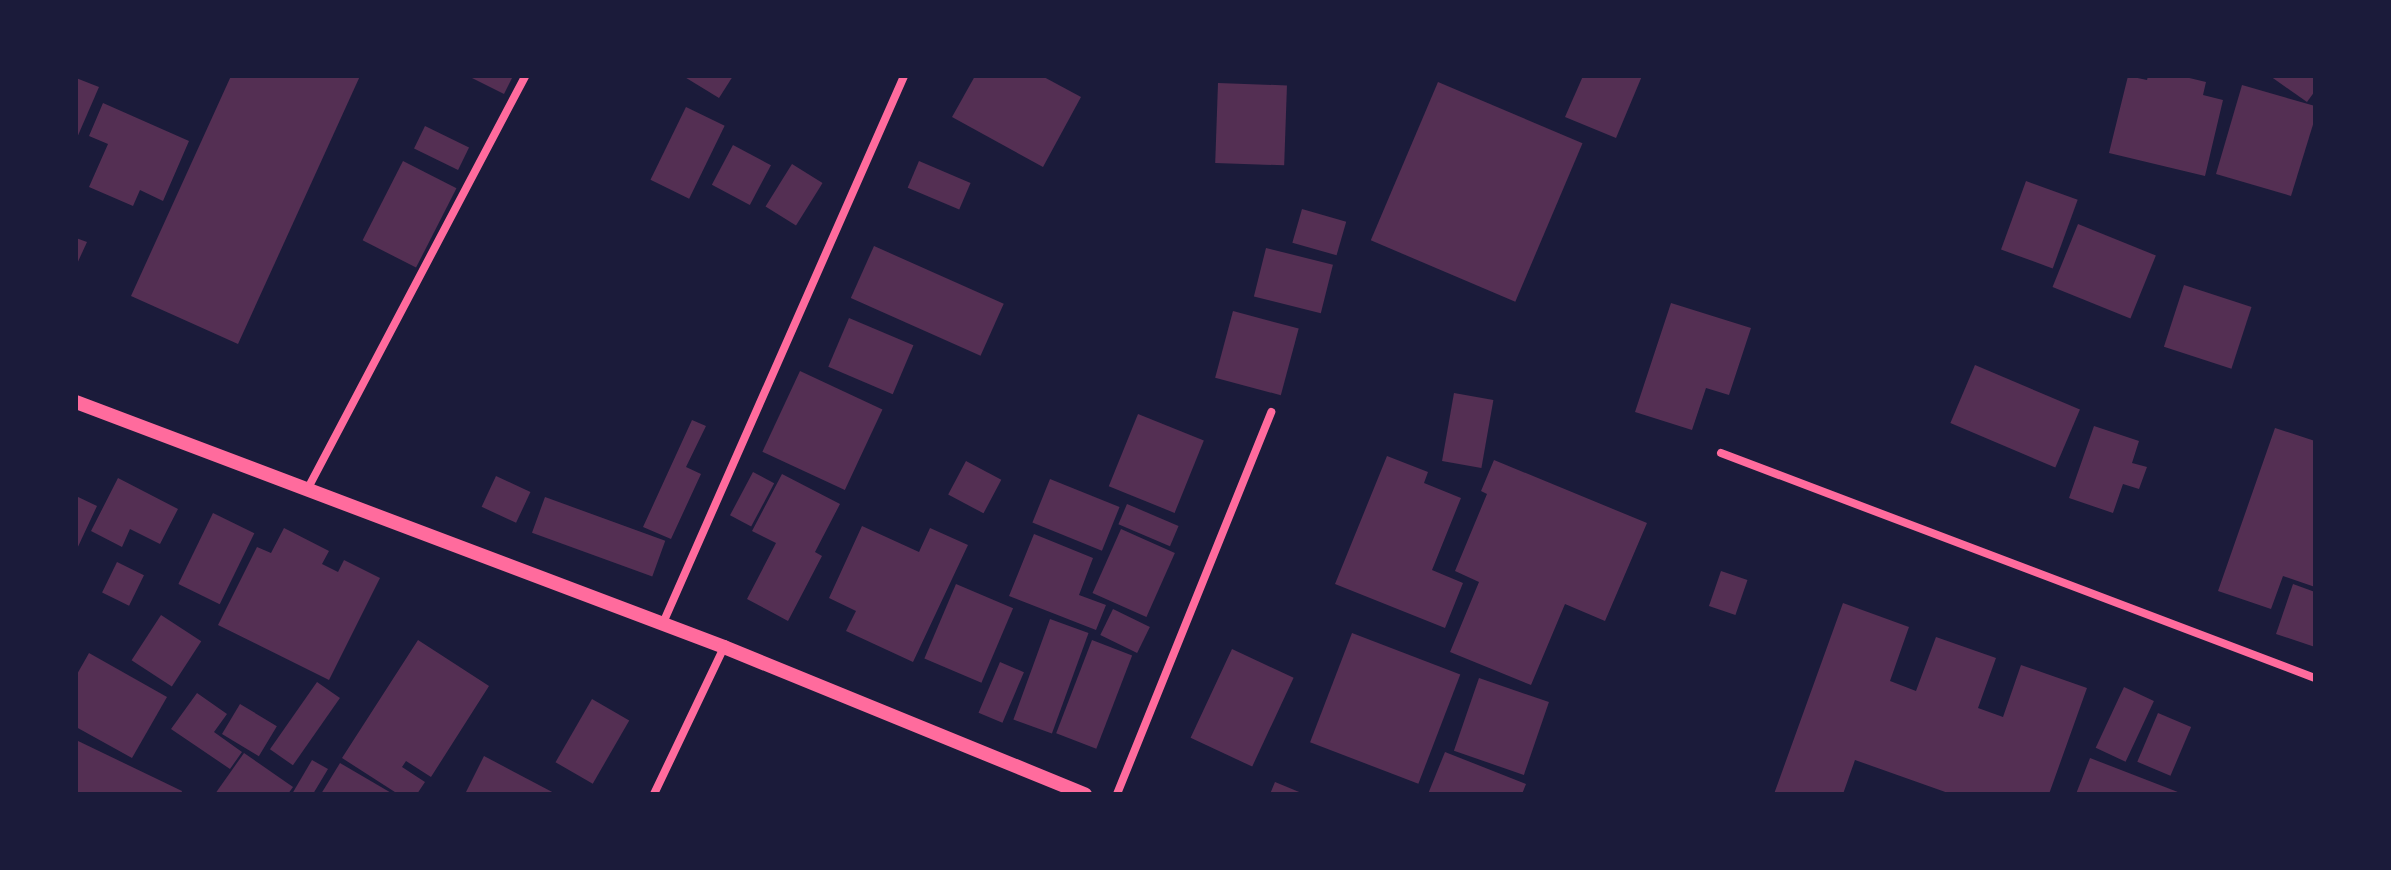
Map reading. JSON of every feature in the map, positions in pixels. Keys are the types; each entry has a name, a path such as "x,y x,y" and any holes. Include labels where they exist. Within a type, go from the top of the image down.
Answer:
{"street":[{"path":"307,490 525,76"},
{"path":"663,623 904,76"},
{"path":"76,402 663,623 1085,794"},
{"path":"1117,794 1271,412"},
{"path":"1721,453 2315,678"},
{"path":"654,794 724,647"}],"building":[{"path":"231,76 360,76 238,344 131,296"},
{"path":"468,76 513,76 504,94"},
{"path":"683,76 733,76 719,98"},
{"path":"975,76 1042,76 1081,97 1043,167 952,117"},
{"path":"1583,76 1642,76 1616,138 1565,117"},
{"path":"2128,76 2147,80 2148,76 2181,76 2206,82 2203,95 2223,100 2205,176 2109,153"},
{"path":"2270,76 2315,76 2315,91 2307,102"},
{"path":"76,78 99,87 76,140"},
{"path":"1438,82 1583,143 1515,302 1371,240"},
{"path":"1218,83 1287,85 1284,165 1215,163"},
{"path":"2242,85 2315,106 2315,118 2291,196 2216,174"},
{"path":"103,103 189,141 163,201 140,190 133,206 89,187 108,144 89,136"},
{"path":"686,107 725,126 689,199 650,180"},
{"path":"425,126 469,147 458,170 414,148"},
{"path":"733,145 771,165 750,205 712,185"},
{"path":"403,161 456,188 416,268 363,240"},
{"path":"919,161 971,183 959,210 908,188"},
{"path":"792,164 823,183 796,225 766,206"},
{"path":"2026,181 2078,200 2053,268 2001,250"},
{"path":"1302,209 1346,222 1337,255 1292,243"},
{"path":"2078,224 2156,255 2130,319 2053,287"},
{"path":"76,238 87,242 76,266"},
{"path":"874,246 1004,304 981,356 851,298"},
{"path":"1266,248 1333,265 1321,313 1254,297"},
{"path":"2184,285 2252,307 2231,369 2164,347"},
{"path":"1671,303 1751,328 1729,395 1706,388 1692,430 1635,412"},
{"path":"1233,311 1299,329 1281,395 1215,378"},
{"path":"849,318 913,345 893,394 828,367"},
{"path":"1975,365 2080,410 2055,468 1950,423"},
{"path":"800,371 882,409 845,490 762,452"},
{"path":"1454,393 1493,400 1481,468 1442,461"},
{"path":"1138,414 1204,441 1175,513 1109,486"},
{"path":"692,420 706,426 686,467 701,474 671,539 643,527"},
{"path":"2094,426 2139,441 2132,463 2147,467 2139,489 2123,484 2113,513 2069,498"},
{"path":"2275,428 2315,441 2315,587 2283,576 2271,609 2218,591"},
{"path":"1387,456 1428,472 1424,483 1461,498 1432,570 1463,583 1445,628 1335,584"},
{"path":"1494,460 1647,523 1605,621 1565,604 1531,685 1450,652 1479,582 1455,571 1487,494 1481,491"},
{"path":"966,461 1001,480 983,513 948,495"},
{"path":"753,472 774,483 751,527 730,515"},
{"path":"782,474 840,504 815,552 822,556 788,621 747,599 776,543 752,531"},
{"path":"496,476 530,492 516,523 482,507"},
{"path":"118,478 178,509 160,544 130,529 122,547 91,531"},
{"path":"1050,479 1120,507 1102,551 1032,523"},
{"path":"76,496 97,506 76,551"},
{"path":"545,497 665,541 652,576 532,533"},
{"path":"1127,504 1179,526 1170,546 1118,524"},
{"path":"213,513 254,533 220,604 178,584"},
{"path":"862,526 919,552 930,528 968,545 913,662 846,631 856,611 829,598"},
{"path":"284,528 329,551 322,564 338,572 344,560 380,578 329,680 218,625 257,547 271,553"},
{"path":"1121,529 1175,553 1146,617 1093,593"},
{"path":"1034,534 1093,558 1079,595 1106,605 1096,630 1009,596"},
{"path":"117,562 144,575 129,606 102,593"},
{"path":"1721,571 1747,580 1735,615 1709,606"},
{"path":"956,584 1013,608 981,683 924,659"},
{"path":"2293,584 2315,592 2315,647 2276,634"},
{"path":"1843,603 1909,627 1890,681 1916,691 1936,637 1996,658 1978,708 2003,717 2021,665 2087,688 2049,794 1951,794 1855,760 1843,794 1774,794"},
{"path":"1113,609 1150,627 1137,653 1100,635"},
{"path":"161,615 201,641 172,686 132,660"},
{"path":"1050,619 1089,633 1052,734 1013,720"},
{"path":"1352,633 1460,675 1418,784 1310,742"},
{"path":"418,640 489,686 431,777 406,761 402,767 425,782 417,794 398,794 342,758"},
{"path":"1092,640 1132,655 1096,749 1056,733"},
{"path":"1232,649 1294,678 1252,767 1191,738"},
{"path":"89,653 167,697 132,758 76,727 76,676"},
{"path":"1000,662 1024,672 1002,723 979,713"},
{"path":"1479,678 1549,702 1524,775 1454,751"},
{"path":"317,682 340,698 293,765 270,749"},
{"path":"2124,687 2154,701 2126,762 2096,748"},
{"path":"197,693 227,714 214,732 242,752 230,769 171,729"},
{"path":"592,699 629,720 593,784 556,762"},
{"path":"240,704 277,726 259,756 222,734"},
{"path":"2158,713 2191,727 2170,776 2137,762"},
{"path":"76,740 182,791 181,794 76,794"},
{"path":"1445,752 1526,784 1522,794 1428,794"},
{"path":"244,753 293,787 288,794 215,794"},
{"path":"484,756 556,794 465,794"},
{"path":"2090,758 2183,794 2076,794"},
{"path":"312,760 328,769 313,794 292,794"},
{"path":"340,763 393,794 321,794"},
{"path":"1275,782 1304,794 1270,794"}]}
